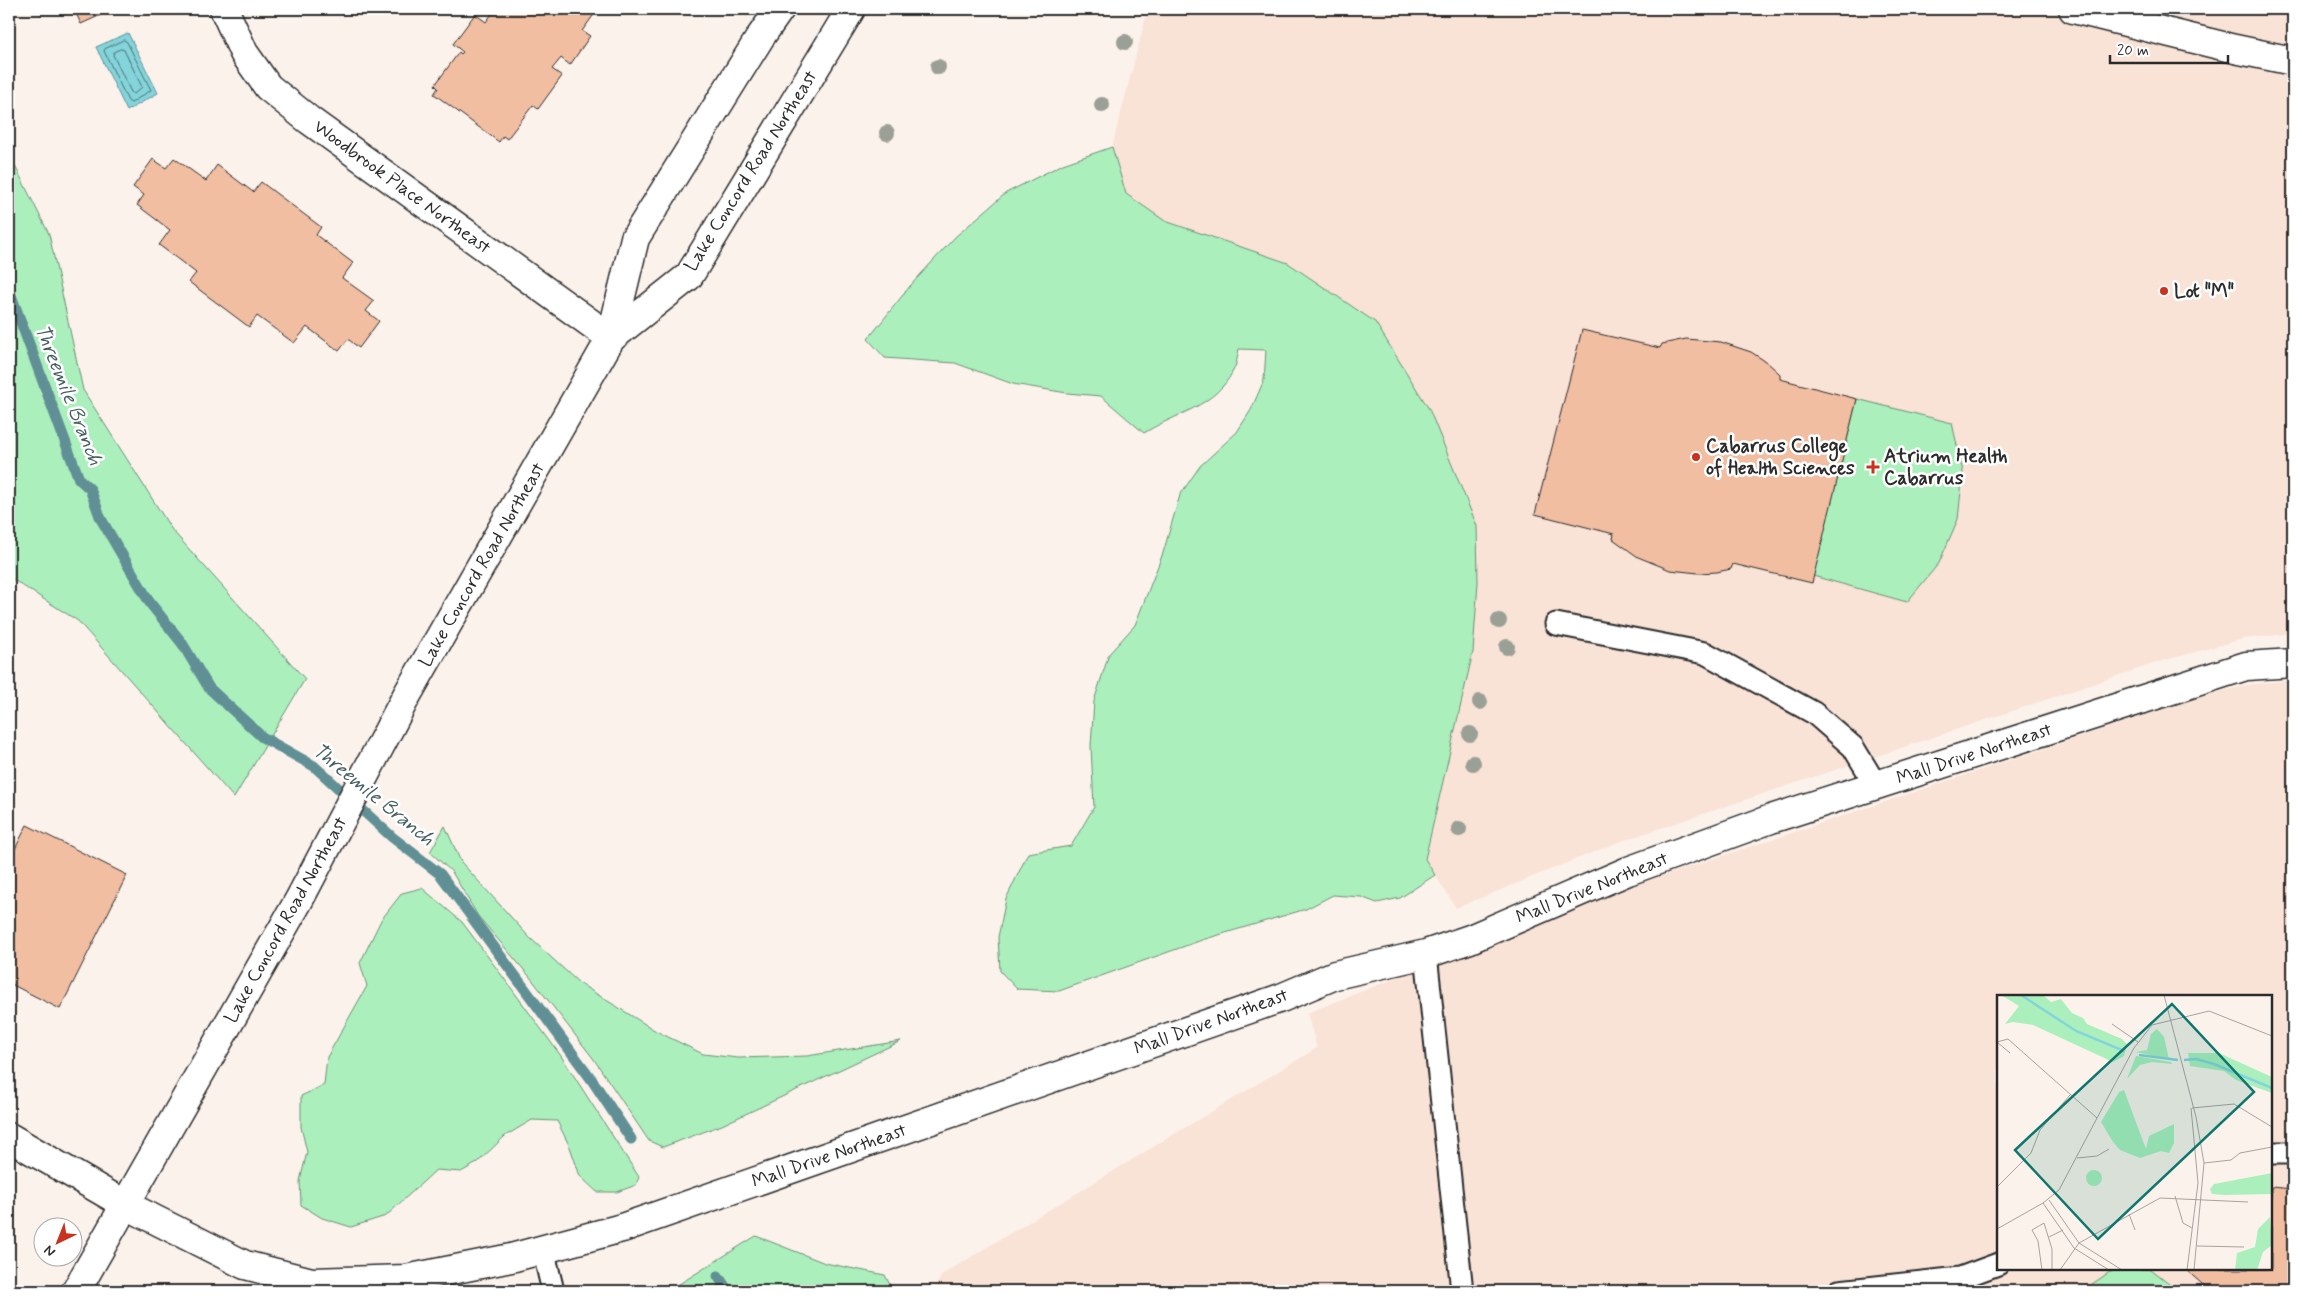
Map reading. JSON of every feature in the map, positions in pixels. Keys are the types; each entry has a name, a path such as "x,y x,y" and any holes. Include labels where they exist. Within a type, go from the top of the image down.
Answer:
{"street":[{"name":"Woodbrook Place Northeast","path":"224,9 244,53 268,87 309,120 611,338"},
{"name":"Lake Concord Road Northeast","path":"76,1291 298,900 382,742 611,338 635,238 761,36 780,9"},
{"name":"Lake Concord Road Northeast","path":"611,338 689,276 851,9"},
{"path":"2073,9 2235,50 2293,61"},
{"name":"Mall Drive Northeast","path":"9,1137 126,1205 245,1265 312,1282 406,1279 543,1249 640,1222 1281,998 1335,975 1426,954 1470,939 1628,872 1772,819 2246,666 2293,663"}],"lane":[{"path":"1556,624 1705,653 1814,713 1853,747 1876,785"},
{"path":"1426,954 1462,1291"},
{"path":"2272,1153 2293,1154"},
{"path":"543,1249 553,1291"},
{"path":"1839,1291 1960,1278 1997,1264"}],"shaded area":[{"name":"Atrium Health Cabarrus","path":"1148,9 2293,9 2293,633 2243,639 2162,661 1616,843 1456,908 1425,859 1473,652 1478,582 1477,526 1429,409 1375,322 1288,263 1165,221 1126,194 1112,147"},
{"path":"2293,680 2293,1291 932,1291 943,1274 1317,1048 1307,1013 1611,893 2200,697 2247,685"}],"green space":[{"path":"1112,147 1126,194 1165,221 1288,263 1375,322 1429,409 1477,526 1478,582 1473,652 1425,859 1435,875 1400,898 1377,903 1361,897 1333,895 1306,909 1202,940 1059,991 1017,989 1000,971 998,937 1006,899 1028,853 1071,846 1094,807 1091,746 1094,701 1109,654 1135,625 1163,553 1180,495 1200,466 1237,432 1251,410 1264,380 1266,350 1239,349 1234,369 1216,393 1194,408 1144,433 1101,396 1067,393 1013,384 955,363 885,358 868,339 910,286 955,237 1006,193 1063,164"},
{"path":"9,154 49,234 83,390 172,530 305,679 234,798 78,621 9,577"},
{"path":"1857,399 1952,423 1963,472 1958,519 1939,563 1907,602 1813,576"},
{"path":"445,826 461,862 529,937 579,983 656,1031 703,1054 738,1058 807,1056 901,1041 722,1125 663,1147 649,1141 593,1058 530,977 478,916 452,872 430,852"},
{"path":"422,888 462,922 561,1056 639,1177 636,1185 617,1192 597,1192 580,1176 570,1147 557,1121 532,1120 505,1136 477,1163 461,1172 436,1170 386,1216 351,1227 322,1218 301,1205 300,1181 307,1152 301,1127 301,1096 324,1085 327,1057 367,986 360,963 381,920 402,893"},
{"path":"756,1236 825,1263 885,1275 893,1291 668,1291"},
{"path":"2113,1270 2152,1270 2179,1291 2082,1291"}],"water":[{"path":"128,33 158,93 127,111 96,47"}],"building":[{"path":"74,9 114,9 81,24"},
{"path":"491,9 598,9 582,31 590,36 570,65 561,58 552,69 562,76 538,109 533,105 507,139 503,136 499,142 434,94 438,88 435,85 459,52 461,54 463,52 453,44 475,14 486,22 494,11"},
{"path":"174,158 206,181 217,165 253,192 261,182 321,227 316,235 353,263 342,278 374,301 366,311 379,321 359,348 348,339 339,351 307,327 294,343 257,316 249,327 189,282 196,273 159,245 170,230 137,205 144,195 133,187 153,159 166,168"},
{"name":"Cabarrus College of Health Sciences","path":"1582,330 1660,348 1662,344 1686,339 1721,342 1751,352 1768,363 1780,374 1780,379 1857,399 1812,583 1733,564 1731,569 1717,572 1698,573 1670,570 1638,557 1613,539 1614,534 1535,514"},
{"path":"27,825 127,875 60,1009 9,983 9,861"},
{"path":"2272,1187 2293,1189 2293,1291 2210,1291 2186,1270 2272,1270"}],"waterway":[{"name":"Threemile Branch","path":"9,295 12,298 79,479 90,489 101,519 150,603 182,643 209,688 262,737 314,766 392,837 440,874 592,1080 631,1139"},
{"name":"Threemile Branch","path":"718,1276 728,1291"}],"place":[{"name":"Lot \"M\"","path":"2164,291"},
{"name":"Cabarrus College of Health Sciences","path":"1696,457"},
{"name":"Atrium Health Cabarrus","path":"1873,467"}]}
